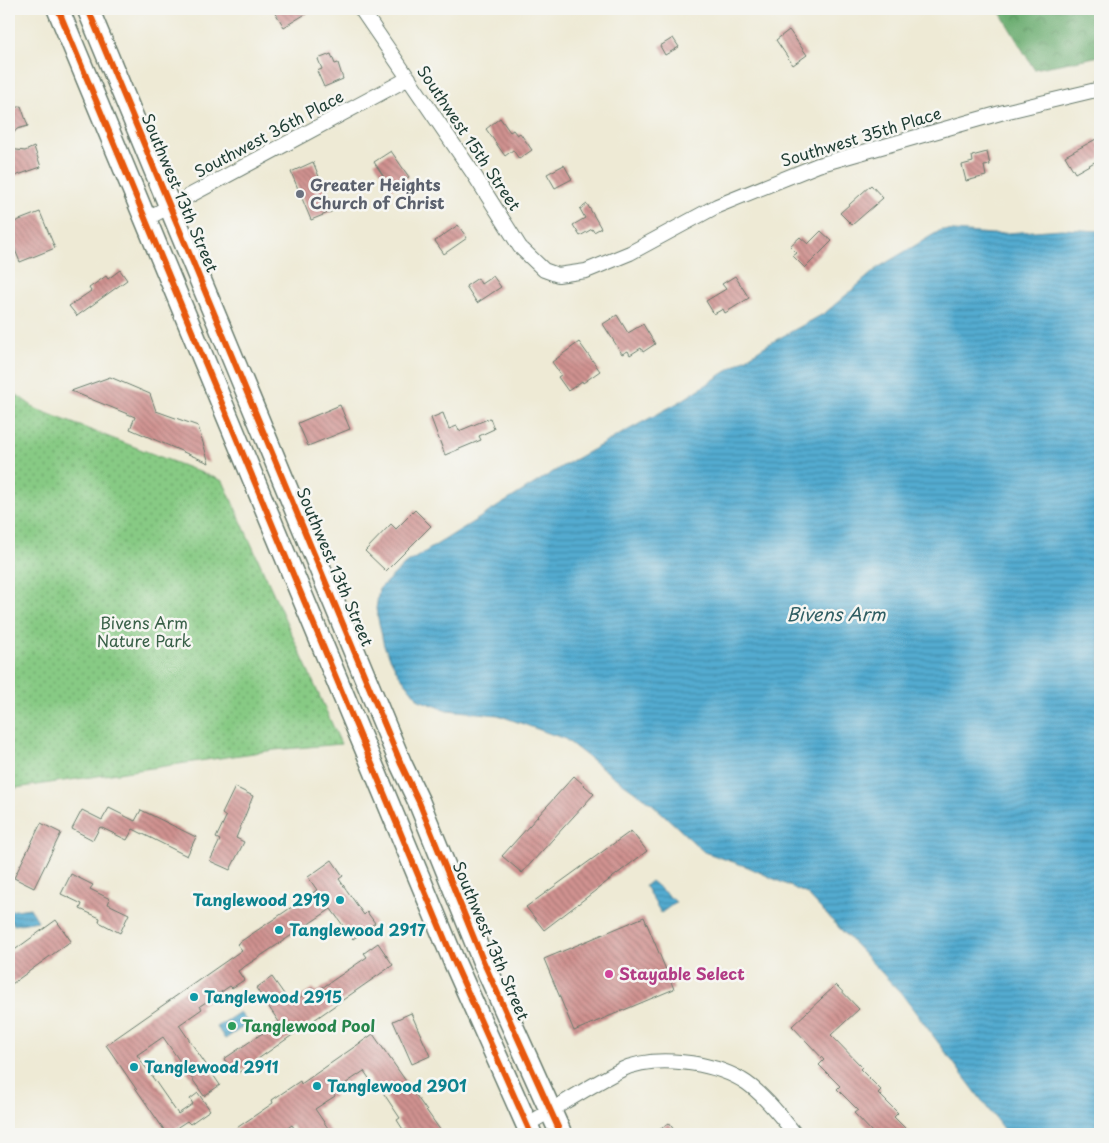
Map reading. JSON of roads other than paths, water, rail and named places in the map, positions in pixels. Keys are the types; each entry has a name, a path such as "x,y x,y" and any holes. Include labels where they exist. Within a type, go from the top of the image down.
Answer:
{"main road":[{"name":"Southwest 13th Street","path":"58,9 146,219 391,782 484,963 561,1134"},
{"name":"Southwest 13th Street","path":"88,9 170,207 391,782 459,974 528,1129"},
{"path":"76,50 102,40"}],"street":[{"name":"Southwest 15th Street","path":"361,9 473,173 520,246 544,270 558,274"},
{"name":"Southwest 36th Place","path":"146,219 408,78"},
{"name":"Southwest 35th Place","path":"558,274 586,271 630,253 717,206 818,165 1004,112 1100,89"},
{"path":"528,1129 550,1112 623,1069 653,1062 683,1061 716,1067 744,1080 775,1110 795,1134"}],"water":[{"name":"Bivens Arm","path":"1062,229 1100,231 1100,1134 1007,1134 901,993 807,894 748,867 704,852 650,802 565,739 498,715 447,710 419,700 398,673 384,646 376,609 379,589 404,565 561,467 681,401 765,346 825,313 879,267 941,230 993,234"},
{"path":"651,881 676,902 661,913 645,886"},
{"path":"30,908 38,921 14,925 9,917 9,911"},
{"name":"Tanglewood Pool","path":"240,1012 248,1024 225,1039 217,1027"}],"place":[{"name":"Greater Heights Church of Christ","path":"300,194"},
{"name":"Tanglewood 2919","path":"340,900"},
{"name":"Tanglewood 2917","path":"279,930"},
{"name":"Stayable Select","path":"609,974"},
{"name":"Tanglewood 2915","path":"194,997"},
{"name":"Tanglewood Pool","path":"232,1026"},
{"name":"Tanglewood 2911","path":"134,1067"},
{"name":"Tanglewood 2901","path":"317,1086"}],"park label":[{"name":"Bivens Arm Nature Park","path":"144,632"}]}
